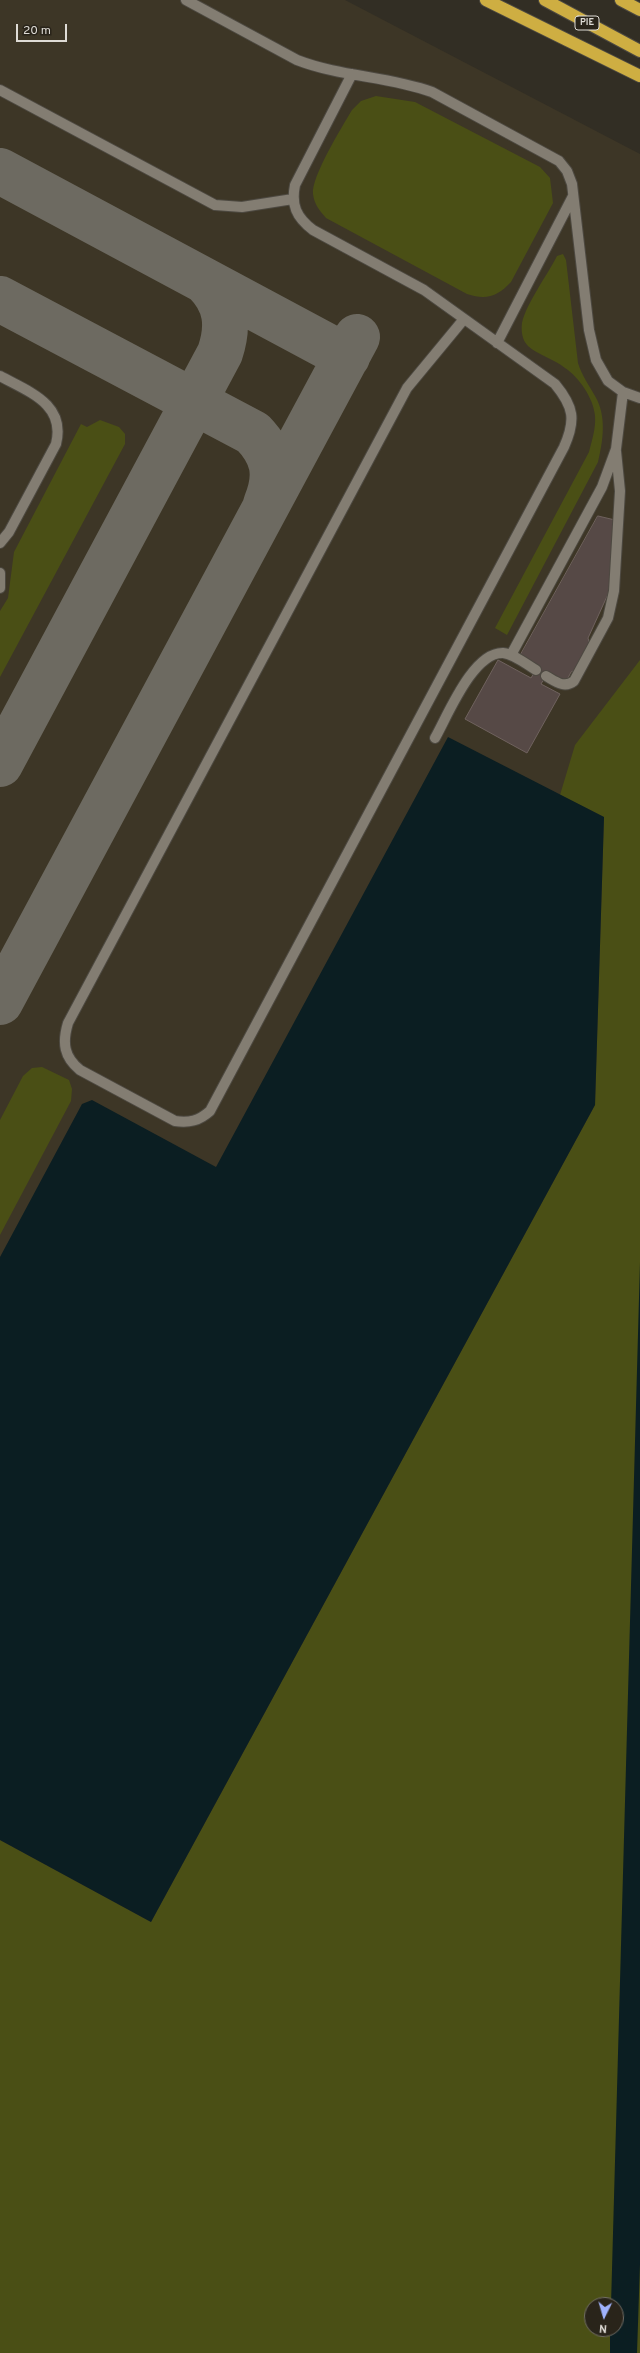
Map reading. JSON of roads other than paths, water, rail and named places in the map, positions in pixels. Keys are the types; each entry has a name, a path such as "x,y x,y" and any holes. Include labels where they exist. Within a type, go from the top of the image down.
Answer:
{"highway":[{"path":"486,0 640,76"},
{"name":"PIE","path":"545,0 640,51"},
{"path":"621,0 640,10"}],"lane":[{"path":"186,0 297,60 330,71 410,84 432,92 559,161 567,171 572,184 592,349 602,372 608,381 623,392 640,398"},
{"path":"352,74 298,176 293,199 297,213 302,222 313,230 408,281 464,320 497,343 555,384 565,396 571,408 572,421 570,434 210,1112 202,1118 192,1122 175,1122 87,1074 73,1064 65,1048 68,1023 407,388 464,320"},
{"path":"0,90 201,199 215,205 242,207 293,199"},
{"path":"497,343 574,196"},
{"path":"0,376 44,401 57,420 58,433 56,444 9,532 0,543"},
{"path":"546,676 560,684 568,685 574,681 608,618 616,580 620,491 616,449 623,392"},
{"path":"511,655 602,487 616,449"},
{"path":"0,573 0,588"},
{"path":"436,738 478,665 493,655 502,653 511,655 536,670"}],"water":[{"path":"448,737 604,817 595,1105 151,1922 0,1840 0,1257 82,1104 92,1100 216,1167"},
{"path":"640,1262 640,2264 637,2353 610,2353 610,2337 624,2337 624,2297 611,2297"}]}
